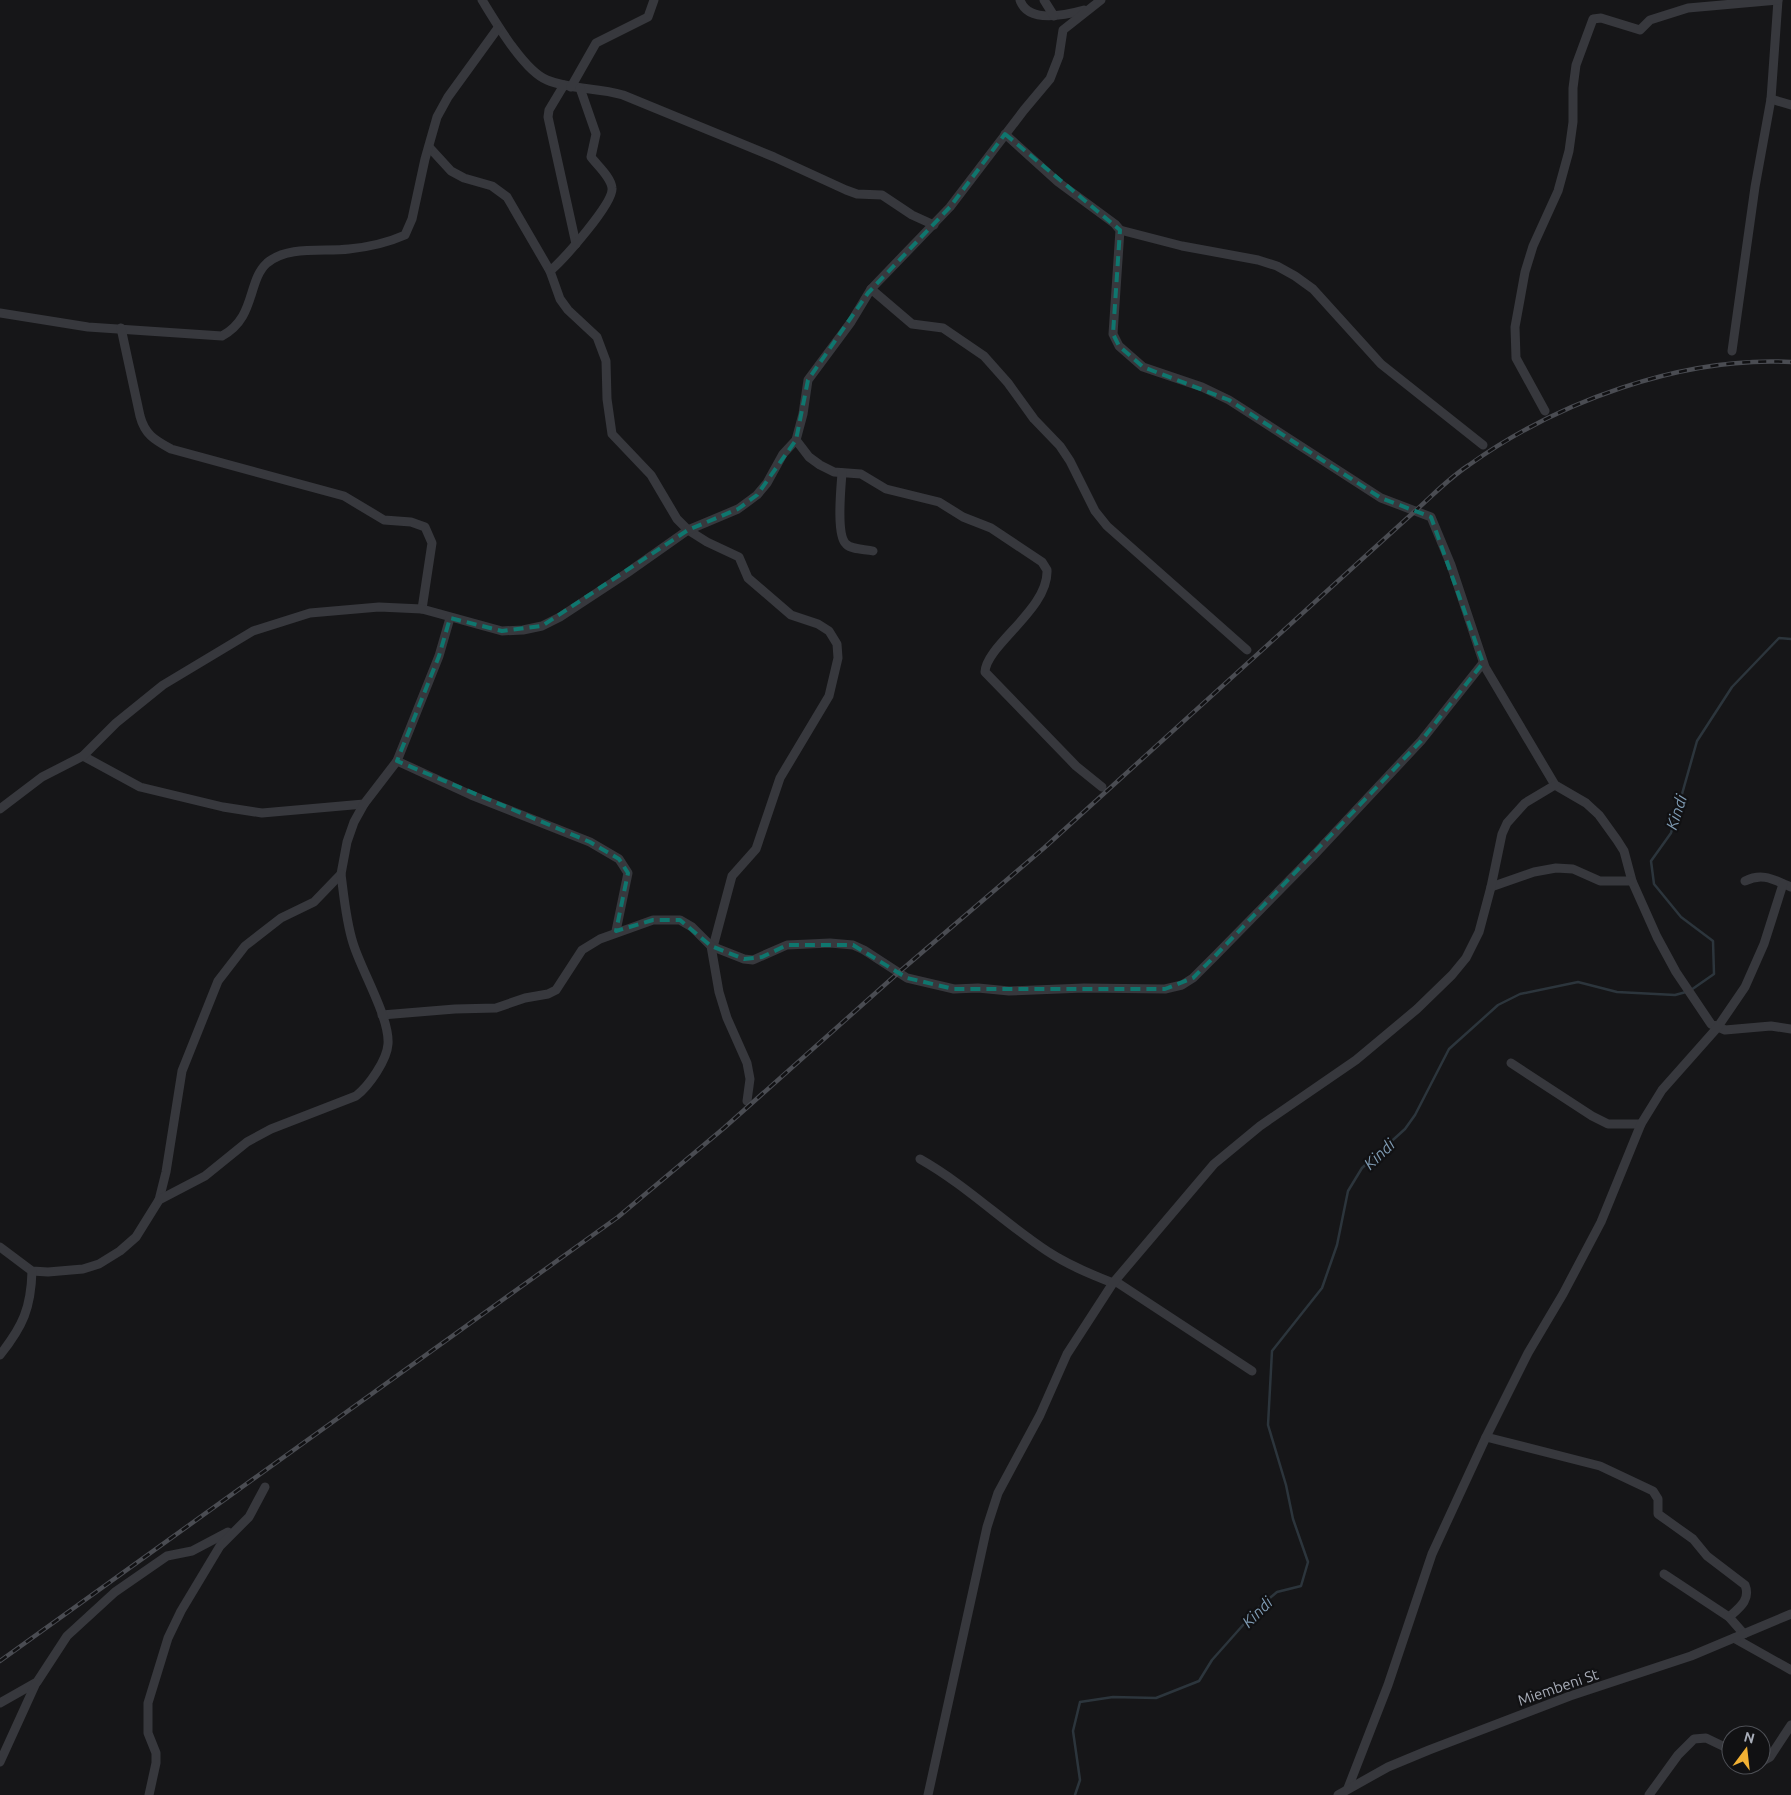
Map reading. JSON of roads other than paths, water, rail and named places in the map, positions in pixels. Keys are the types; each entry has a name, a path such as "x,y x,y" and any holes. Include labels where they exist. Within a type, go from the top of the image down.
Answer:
{"street":[{"path":"482,0 498,28 538,75 546,80 572,86 605,90 645,104 691,122 740,145 774,157 856,194 882,195 890,198 912,215 934,225"},
{"path":"576,244 548,116 550,110 572,86 596,43 648,17 654,0"},
{"path":"1020,0 1025,9 1030,12 1054,16 1089,9"},
{"path":"1044,0 1054,16"},
{"path":"0,809 42,777 83,756 116,723 163,685 253,631 289,618 328,610 379,606 422,609 502,631 523,630 542,626 560,617 627,573 688,530 738,509 757,496 767,484 783,454 796,440 803,414 808,380 851,322 871,289 934,225 1050,80 1058,61 1063,30 1101,0"},
{"path":"1545,411 1516,358 1515,327 1525,272 1533,246 1558,191 1569,151 1573,122 1572,88 1576,65 1593,19 1601,18 1641,30 1650,20 1688,8 1778,0 1771,99 1755,187 1732,350"},
{"path":"0,313 80,326 222,336 230,331 244,314 262,269 268,262 286,254 349,250 385,243 404,235 412,219 438,117 448,97 498,28"},
{"path":"550,271 564,259 576,244 608,201 612,188 610,181 591,156 596,134 572,86"},
{"path":"1771,99 1791,105"},
{"path":"1006,134 1058,182 1116,224 1120,230 1115,340 1143,367 1202,387 1230,400 1381,498 1430,518 1451,565 1483,663 1555,785 1586,803 1599,815 1624,851 1632,881 1657,937 1676,972 1711,1024 1725,1030 1771,1026 1791,1029"},
{"path":"429,147 451,171 464,178 500,190 550,271 560,298 568,310 597,337 606,361 607,400 612,434 651,475 677,519 688,530 707,542 739,557 748,578 756,587 791,615 824,627 837,644 838,658 829,696 780,778 756,849 732,876 712,946 719,992 727,1018 747,1063 750,1079 747,1101"},
{"path":"1120,230 1182,246 1258,260 1277,266 1295,276 1313,289 1388,370 1482,445"},
{"path":"871,289 912,324 943,328 984,356 1008,383 1034,419 1060,446 1070,461 1095,511 1107,526 1247,650"},
{"path":"122,328 143,429 150,437 171,448 344,496 384,520 411,522 426,527 432,543 422,609"},
{"path":"796,440 809,458 827,469 842,473 861,474 886,489 939,502 964,517 991,528 1042,562 1047,570 1044,588 1020,625 988,660 984,672 1076,766 1102,787"},
{"path":"842,473 841,527 843,539 846,544 853,548 873,551"},
{"path":"159,1200 204,1176 247,1142 271,1129 356,1096 365,1089 376,1073 388,1045 382,1016 348,927 341,874 346,842 364,804 397,761 439,656 450,618"},
{"path":"382,1016 455,1009 496,1008 525,998 548,994 556,990 582,950 616,931 653,920 680,920 692,927 712,946 744,959 753,960 786,945 847,944 864,950 907,978 962,989 1165,989 1182,984 1193,978 1316,854 1421,741 1483,663"},
{"path":"83,756 140,787 223,807 262,812 364,804"},
{"path":"397,761 471,795 590,842 619,859 628,874 616,931"},
{"path":"928,1795 987,1527 998,1493 1040,1415 1067,1354 1114,1282 1214,1164 1252,1132 1356,1060 1417,1009 1452,975 1473,946 1491,887 1502,834 1507,823 1525,803 1555,785"},
{"path":"1491,887 1534,872 1556,868 1573,869 1600,881 1632,881"},
{"path":"0,1246 32,1271 58,1271 99,1264 120,1251 136,1237 159,1200 166,1172 182,1071 218,981 245,946 281,918 314,902 341,874"},
{"path":"1348,1788 1388,1685 1432,1554 1486,1437 1528,1353 1563,1294 1601,1222 1641,1124 1673,1076 1717,1028 1745,987 1764,944 1787,886 1759,875 1745,880"},
{"path":"1512,1063 1592,1116 1608,1124 1641,1124"},
{"path":"920,1159 944,1172 1049,1253 1076,1268 1114,1282 1252,1371"},
{"path":"0,1355 25,1320 30,1301 32,1271"},
{"path":"1486,1437 1600,1466 1652,1491 1658,1501 1658,1514 1693,1539 1707,1556 1745,1585 1747,1593 1744,1602 1729,1617"},
{"path":"149,1795 156,1753 148,1732 148,1703 168,1638 181,1611 220,1546 248,1517 265,1487"},
{"path":"0,1762 36,1682 67,1636 115,1592 167,1556 192,1551 212,1542 248,1517"},
{"path":"1664,1574 1729,1617 1744,1634"},
{"name":"Miembeni St","path":"1338,1795 1388,1766 1570,1696 1683,1659 1791,1614"},
{"path":"1734,1638 1791,1670"},
{"path":"0,1703 36,1682"},
{"path":"1771,1755 1791,1725"},
{"path":"1649,1795 1678,1755 1694,1739 1706,1738 1721,1745"}],"waterway":[{"name":"Kindi","path":"1691,990 1714,974 1713,941 1681,917 1654,884 1651,861 1671,833 1697,741 1732,687 1779,638 1791,639"},
{"name":"Kindi","path":"1075,1795 1080,1780 1073,1731 1080,1702 1113,1697 1156,1698 1199,1681 1212,1660 1260,1606 1277,1592 1301,1586 1308,1562 1293,1519 1286,1485 1268,1425 1272,1351 1322,1288 1337,1245 1348,1191 1362,1168 1405,1129 1415,1115 1449,1049 1498,1005 1520,994 1578,982 1617,992 1675,995 1686,992"}],"railway":[{"path":"0,1661 618,1217 724,1128 898,973 1044,848 1462,470 1504,442 1541,421 1581,403 1622,388 1664,375 1707,367 1749,362 1791,362"}]}
